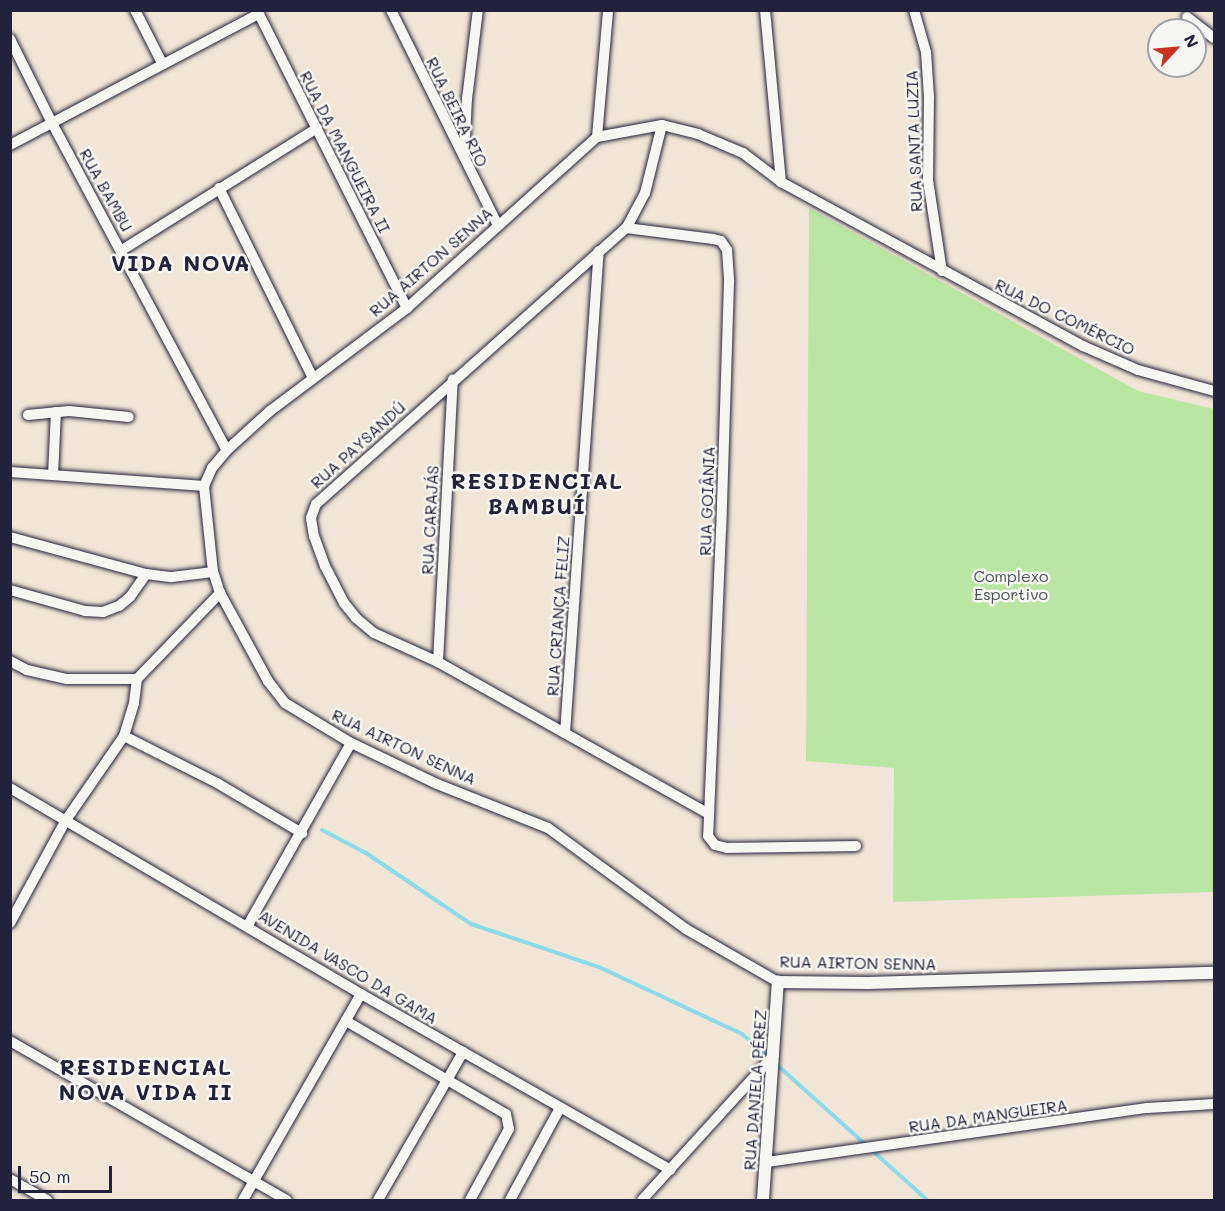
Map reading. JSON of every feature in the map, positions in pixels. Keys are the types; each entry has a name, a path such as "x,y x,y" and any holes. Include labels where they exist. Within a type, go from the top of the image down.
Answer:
{"street":[{"path":"135,10 162,63"},
{"name":"RUA BEIRA RIO","path":"391,10 498,226"},
{"path":"464,160 467,99 478,10"},
{"path":"608,10 597,137 662,125 698,134 743,153 781,182 942,271"},
{"path":"765,10 781,182"},
{"name":"RUA SANTA LUZIA","path":"914,10 926,52 930,97 928,180 934,235 942,271"},
{"path":"10,145 257,12"},
{"name":"RUA DA MANGUEIRA II","path":"257,12 407,308"},
{"path":"1186,17 1215,38"},
{"name":"RUA BAMBU","path":"10,39 51,121 227,450"},
{"name":"RUA PAYSANDÚ","path":"662,125 645,193 626,228 316,504 311,518 314,536 325,566 344,603 356,618 374,633 438,662 707,813"},
{"path":"122,250 316,128"},
{"name":"RUA AIRTON SENNA","path":"597,137 407,308 312,378 227,450 212,468 204,486 213,572 220,593 268,681 285,703 351,743 437,784 548,828 686,929 778,982 868,983 1215,973"},
{"path":"219,188 312,378"},
{"name":"RUA GOIÂNIA","path":"626,228 713,238 721,241 727,250 729,282 721,530 707,813 708,836 715,845 728,848 856,846"},
{"name":"RUA CRIANÇA FELIZ","path":"565,732 599,251"},
{"name":"RUA DO COMÉRCIO","path":"942,271 1105,356 1138,370 1215,391"},
{"name":"RUA CARAJÁS","path":"438,662 453,380"},
{"path":"28,415 69,411 129,417"},
{"path":"53,475 56,412"},
{"path":"10,472 204,486"},
{"path":"10,537 146,574 172,577 213,572"},
{"path":"10,590 86,611 103,612 119,606 130,597 146,574"},
{"path":"10,923 66,820 124,736 134,703 137,679 220,593"},
{"path":"10,661 27,670 67,679 137,679"},
{"path":"124,736 217,783 302,832"},
{"path":"248,925 351,743"},
{"name":"AVENIDA VASCO DA GAMA","path":"10,788 248,925 463,1053 671,1170"},
{"name":"RUA DANIELA PÉREZ","path":"764,1200 771,1061 778,982"},
{"path":"243,1200 361,994"},
{"path":"346,1021 506,1114 510,1120 509,1129 470,1200"},
{"path":"10,1041 286,1200"},
{"path":"378,1200 463,1053"},
{"path":"642,1200 771,1061"},
{"name":"RUA DA MANGUEIRA","path":"767,1162 1147,1108 1215,1104"},
{"path":"510,1200 560,1108"},
{"path":"10,1179 47,1200"}],"green space":[{"name":"Complexo Esportivo","path":"809,208 1138,391 1214,409 1214,892 893,902 894,768 806,761"}],"waterway":[{"path":"322,830 366,853 471,924 599,967 742,1034 768,1057"},
{"path":"776,1064 927,1200"}],"district":[{"name":"VIDA NOVA","path":"181,263"},
{"name":"RESIDENCIAL BAMBUÍ","path":"537,492"},
{"name":"RESIDENCIAL NOVA VIDA II","path":"146,1078"}]}
